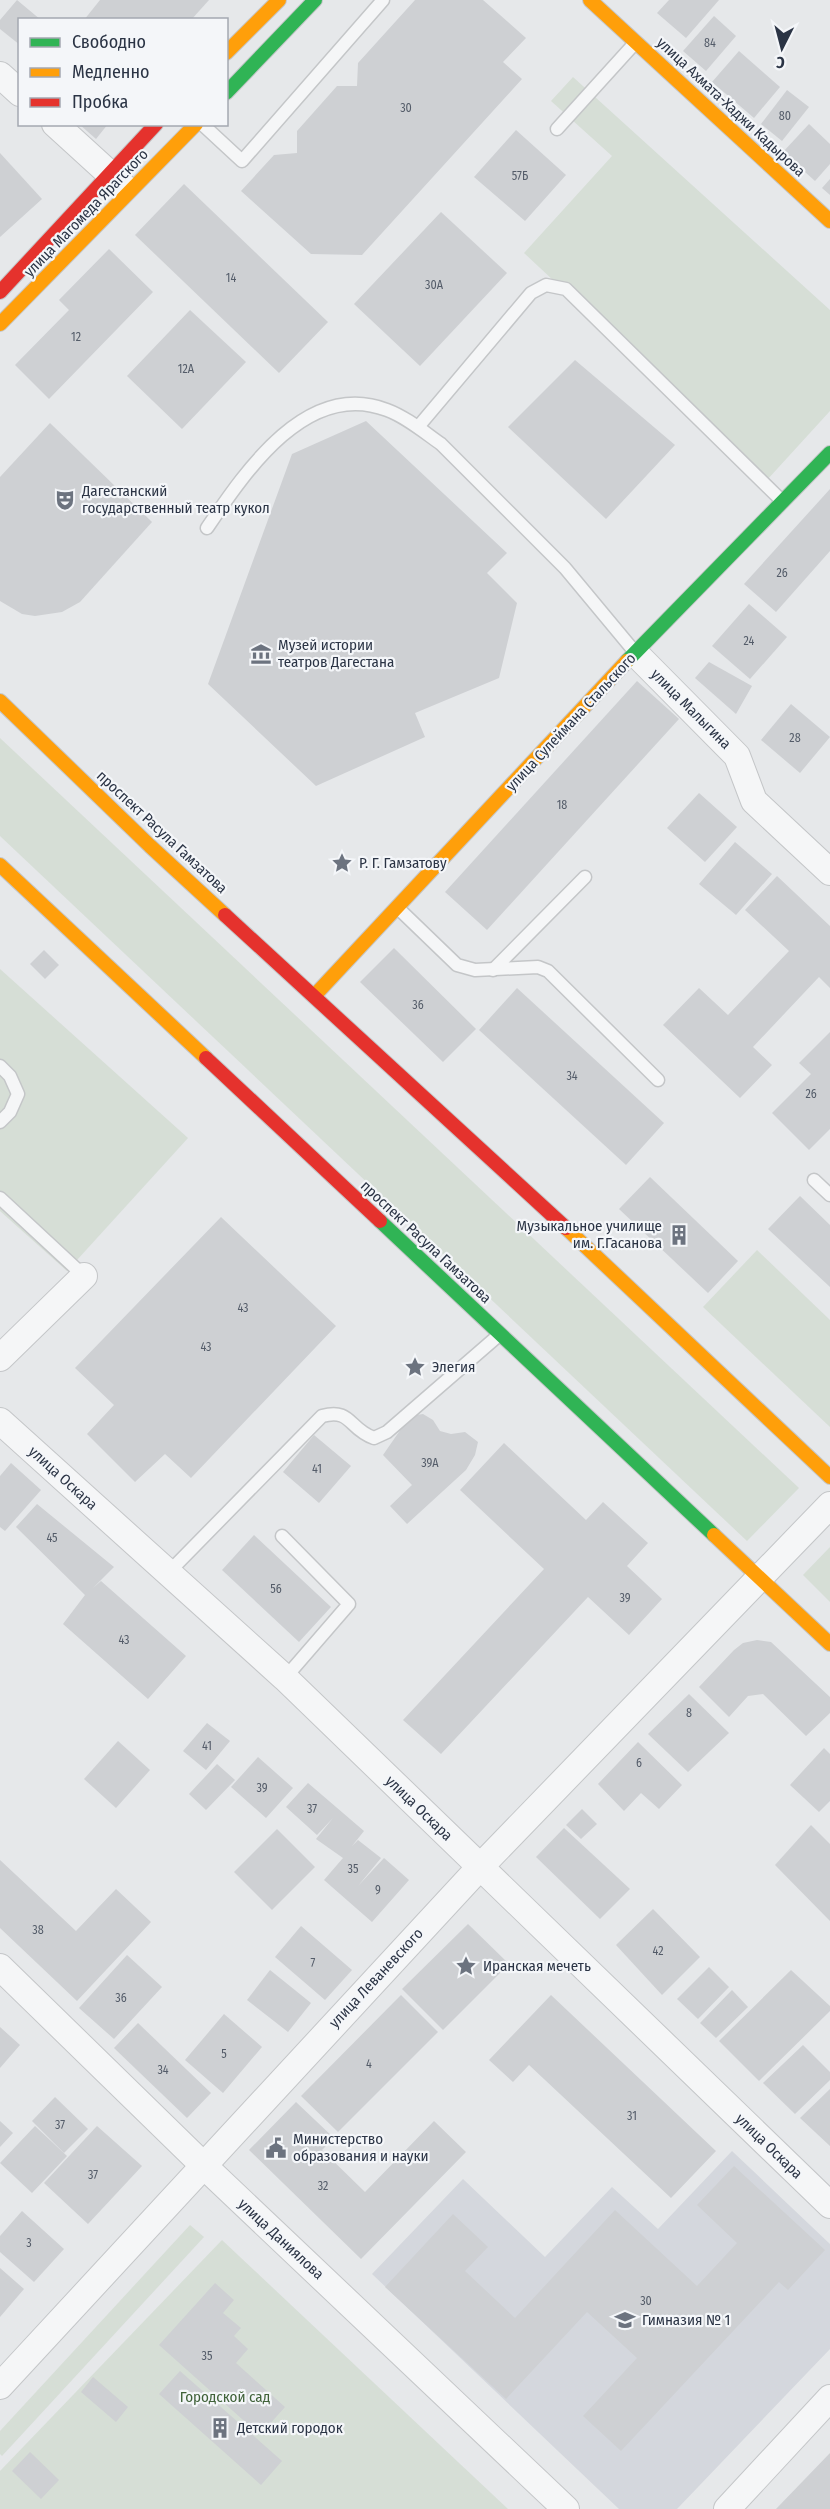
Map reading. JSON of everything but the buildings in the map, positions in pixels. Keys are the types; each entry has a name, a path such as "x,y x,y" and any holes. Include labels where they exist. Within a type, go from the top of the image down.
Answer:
{"main road":[{"path":"228,51 279,0"},
{"path":"228,91 315,0"},
{"name":"улица Ахмата-Хаджи Кадырова","path":"590,0 830,221"},
{"name":"улица Магомеда Ярагского","path":"0,292 154,126"},
{"name":"улица Магомеда Ярагского","path":"0,324 194,126"},
{"name":"улица Сулеймана Стальского","path":"317,997 637,655 830,453"},
{"name":"улица Сулеймана Стальского","path":"317,997 401,911 637,655 784,503 830,459"},
{"name":"проспект Расула Гамзатова","path":"0,701 150,846 492,1158 830,1477"},
{"name":"проспект Расула Гамзатова","path":"0,865 830,1644"}],"street":[{"path":"0,75 18,91"},
{"path":"57,126 130,192"},
{"name":"улица Малыгина","path":"637,655 737,756 754,801 830,872"},
{"path":"0,1358 84,1276"},
{"name":"улица Оскара","path":"0,1421 285,1678 830,2205"},
{"name":"улица Леваневского","path":"0,2386 202,2164 480,1867 830,1505"},
{"name":"улица Даниялова","path":"0,1966 202,2164 566,2509"},
{"path":"727,2509 830,2398"}],"lane":[{"path":"204,126 242,161 383,0"},
{"path":"557,129 635,42"},
{"path":"418,427 531,293 546,285 566,289 784,503"},
{"path":"207,528 241,478 273,444 312,412 355,403 387,410 418,427 441,444 565,568 637,655"},
{"path":"493,970 585,877"},
{"path":"401,911 458,965 475,970 538,967 548,971 658,1080"},
{"path":"0,1066 10,1076 18,1094 10,1112 0,1122"},
{"path":"814,1180 830,1195"},
{"path":"0,1198 84,1276"},
{"path":"168,1573 322,1416 336,1412 345,1416 361,1433 374,1438 387,1432 500,1334"},
{"path":"282,1536 349,1604 285,1678"}],"shaded area":[{"name":"Гимназия № 1","path":"732,2151 830,2244 830,2349 677,2509 619,2509 372,2274 463,2179 545,2257 612,2187 658,2229"}],"green space":[{"path":"573,77 830,310 830,411 767,480 524,253 612,156 551,101"},
{"path":"0,738 799,1488 747,1541 0,836"},
{"path":"0,969 188,1138 67,1271 0,1211"},
{"path":"757,1250 830,1320 830,1427 703,1307"},
{"path":"830,1547 830,1602 803,1575"},
{"path":"190,2225 204,2237 2,2456 0,2454 0,2431"},
{"name":"Городской сад","path":"222,2240 508,2509 0,2509 0,2471"}],"traffic: fast":[{"path":"228,91 315,0"},
{"path":"627,661 830,453"},
{"path":"380,1221 714,1535"}],"traffic: slow":[{"path":"228,51 279,0"},
{"path":"590,0 830,221"},
{"path":"0,324 194,126"},
{"path":"315,995 627,661"},
{"path":"0,701 225,915"},
{"path":"0,865 206,1058"},
{"path":"566,1228 830,1477"},
{"path":"714,1535 830,1644"}],"traffic: jam":[{"path":"0,292 154,126"},
{"path":"225,915 566,1228"},
{"path":"206,1058 380,1221"}],"place":[{"name":"Дагестанский государственный театр кукол","path":"65,500"},
{"name":"Музей истории театров Дагестана","path":"261,654"},
{"name":"Р. Г. Гамзатову","path":"342,863"},
{"name":"Музыкальное училище им. Г.Гасанова","path":"679,1235"},
{"name":"Элегия","path":"415,1367"},
{"name":"Иранская мечеть","path":"466,1966"},
{"name":"Министерство образования и науки","path":"276,2148"},
{"name":"Гимназия № 1","path":"625,2320"},
{"name":"Детский городок","path":"220,2428"}]}
